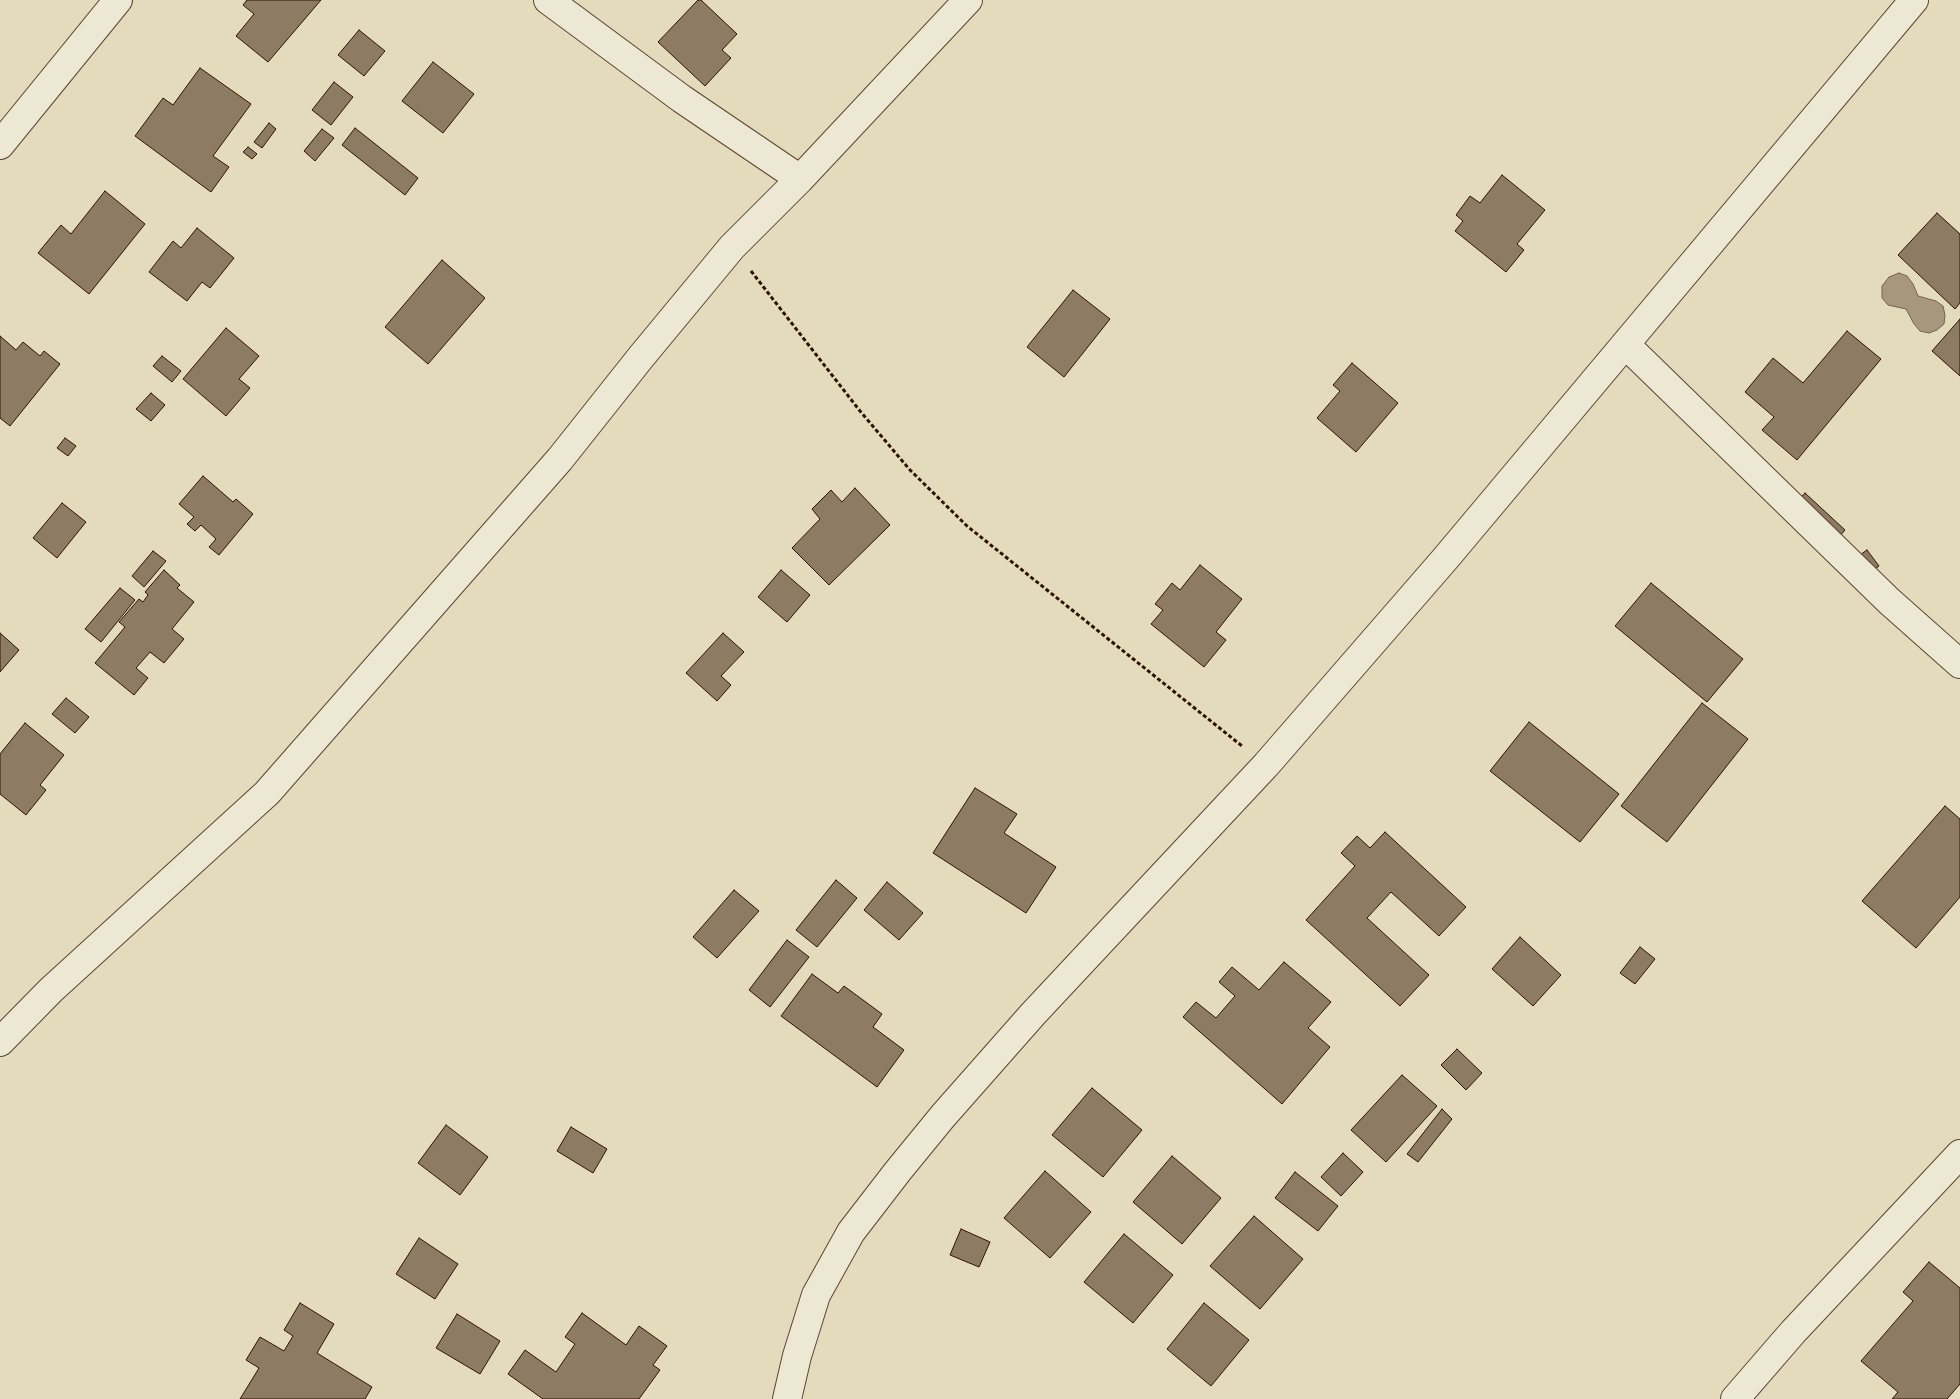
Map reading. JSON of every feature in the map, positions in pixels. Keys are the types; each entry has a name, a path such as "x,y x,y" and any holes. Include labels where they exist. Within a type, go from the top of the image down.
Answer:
{"street":[{"path":"0,145 118,0"},
{"path":"548,0 682,99 800,179"},
{"path":"0,1042 51,990 266,793 560,459 641,356 732,247 800,179 968,0"},
{"path":"787,1399 797,1356 816,1295 850,1232 898,1171 996,1056 1266,765 1445,559 1914,0"},
{"path":"1626,345 1889,602 1960,664"},
{"path":"1735,1399 1793,1332 1960,1154"}],"path":[{"path":"732,247 860,411 910,470 966,526 1266,765"}],"shaded area":[{"path":"1899,273 1907,276 1918,296 1936,301 1943,306 1944,324 1937,330 1929,333 1920,331 1906,309 1888,305 1882,298 1882,286 1889,277"}],"building":[{"path":"247,0 321,0 268,62 236,36 254,14 243,5"},
{"path":"698,0 701,0 737,34 722,50 731,58 705,86 658,42"},
{"path":"359,30 385,51 364,76 338,55"},
{"path":"433,62 474,94 443,133 402,101"},
{"path":"200,68 251,104 213,156 229,167 211,192 135,136 163,98 173,105"},
{"path":"334,82 353,97 331,125 312,110"},
{"path":"269,123 276,129 262,148 254,142"},
{"path":"355,128 418,178 405,195 342,145"},
{"path":"322,129 334,138 315,161 304,151"},
{"path":"248,147 257,154 252,159 243,152"},
{"path":"1502,175 1545,210 1517,244 1524,250 1506,272 1455,231 1463,221 1456,215 1470,196 1480,203"},
{"path":"105,191 145,224 89,294 38,253 61,225 71,234"},
{"path":"1937,213 1960,234 1960,303 1955,309 1898,255"},
{"path":"197,228 234,258 210,288 202,282 187,301 149,272 173,241 181,248"},
{"path":"442,260 485,298 428,364 385,327"},
{"path":"1073,290 1110,319 1064,377 1027,347"},
{"path":"1960,319 1960,376 1932,351"},
{"path":"226,328 259,356 239,379 250,388 226,416 183,379"},
{"path":"1847,331 1881,359 1797,460 1762,430 1774,417 1745,392 1773,358 1803,383"},
{"path":"0,336 16,350 23,342 40,356 44,351 60,364 10,426 0,418"},
{"path":"162,356 181,371 172,382 153,366"},
{"path":"1352,363 1398,403 1356,452 1317,418 1340,391 1333,385"},
{"path":"151,393 165,405 151,421 136,409"},
{"path":"65,438 76,446 68,456 57,448"},
{"path":"203,476 233,502 236,499 253,514 219,555 209,547 216,539 201,525 195,531 187,524 194,517 179,504"},
{"path":"855,488 890,525 829,585 792,548 820,519 812,509 831,490 842,502"},
{"path":"1805,493 1845,530 1833,544 1792,507"},
{"path":"62,503 86,522 57,558 33,538"},
{"path":"1867,550 1879,566 1865,576 1853,560"},
{"path":"153,551 166,561 144,587 132,576"},
{"path":"1200,565 1242,599 1216,632 1226,640 1204,667 1151,624 1163,610 1155,604 1172,583 1180,590"},
{"path":"164,570 180,585 177,588 194,602 172,629 184,639 164,663 150,652 136,668 148,678 134,695 95,663 125,627 119,622 139,599 143,602 148,595 145,592"},
{"path":"781,570 810,595 787,622 758,597"},
{"path":"1651,583 1743,659 1707,702 1615,626"},
{"path":"120,588 135,600 101,642 85,629"},
{"path":"0,633 19,650 0,672"},
{"path":"723,633 744,652 721,676 731,685 717,701 686,673"},
{"path":"66,698 89,717 75,733 52,714"},
{"path":"1702,703 1748,739 1667,842 1621,806"},
{"path":"1529,722 1619,794 1580,842 1490,771"},
{"path":"25,723 64,755 40,785 46,790 26,815 0,794 0,754"},
{"path":"975,788 1017,814 1004,833 1056,867 1026,913 933,853"},
{"path":"1945,806 1960,819 1960,897 1916,948 1862,901"},
{"path":"1385,832 1466,907 1439,936 1391,892 1367,918 1429,975 1400,1006 1306,920 1355,866 1341,853 1357,836 1370,848"},
{"path":"836,880 857,898 817,947 796,930"},
{"path":"887,882 923,913 899,940 864,910"},
{"path":"734,890 759,911 717,958 693,937"},
{"path":"1520,937 1561,975 1533,1006 1492,969"},
{"path":"787,940 809,957 770,1007 749,990"},
{"path":"1640,947 1655,959 1635,984 1620,973"},
{"path":"1284,962 1331,1002 1308,1028 1330,1047 1282,1104 1183,1017 1196,1002 1216,1018 1235,996 1219,982 1232,967 1259,990"},
{"path":"812,974 838,993 844,986 882,1014 873,1027 904,1050 877,1087 781,1016"},
{"path":"1457,1049 1482,1073 1466,1090 1441,1065"},
{"path":"1402,1075 1437,1106 1386,1162 1351,1130"},
{"path":"1092,1088 1142,1130 1103,1177 1052,1135"},
{"path":"1442,1109 1452,1119 1418,1162 1407,1154"},
{"path":"446,1125 488,1157 460,1195 418,1163"},
{"path":"571,1127 607,1149 593,1173 557,1151"},
{"path":"1343,1153 1363,1172 1341,1196 1321,1177"},
{"path":"1172,1156 1221,1198 1182,1244 1133,1202"},
{"path":"1045,1171 1091,1212 1050,1258 1004,1218"},
{"path":"1295,1172 1338,1206 1318,1231 1275,1198"},
{"path":"1254,1216 1303,1259 1260,1309 1210,1266"},
{"path":"961,1229 990,1242 979,1267 950,1255"},
{"path":"1124,1234 1173,1275 1133,1323 1084,1282"},
{"path":"419,1238 458,1264 435,1299 396,1274"},
{"path":"1929,1262 1960,1288 1960,1384 1947,1399 1892,1399 1898,1392 1861,1361 1913,1301 1903,1292"},
{"path":"300,1303 334,1324 317,1353 372,1387 365,1399 240,1399 259,1368 246,1360 260,1337 284,1351 293,1336 284,1330"},
{"path":"1204,1303 1249,1340 1211,1386 1167,1349"},
{"path":"582,1313 626,1345 639,1326 667,1346 653,1365 660,1370 639,1399 543,1399 508,1374 525,1350 556,1372 575,1344 565,1337"},
{"path":"457,1314 500,1341 480,1374 436,1348"}]}
